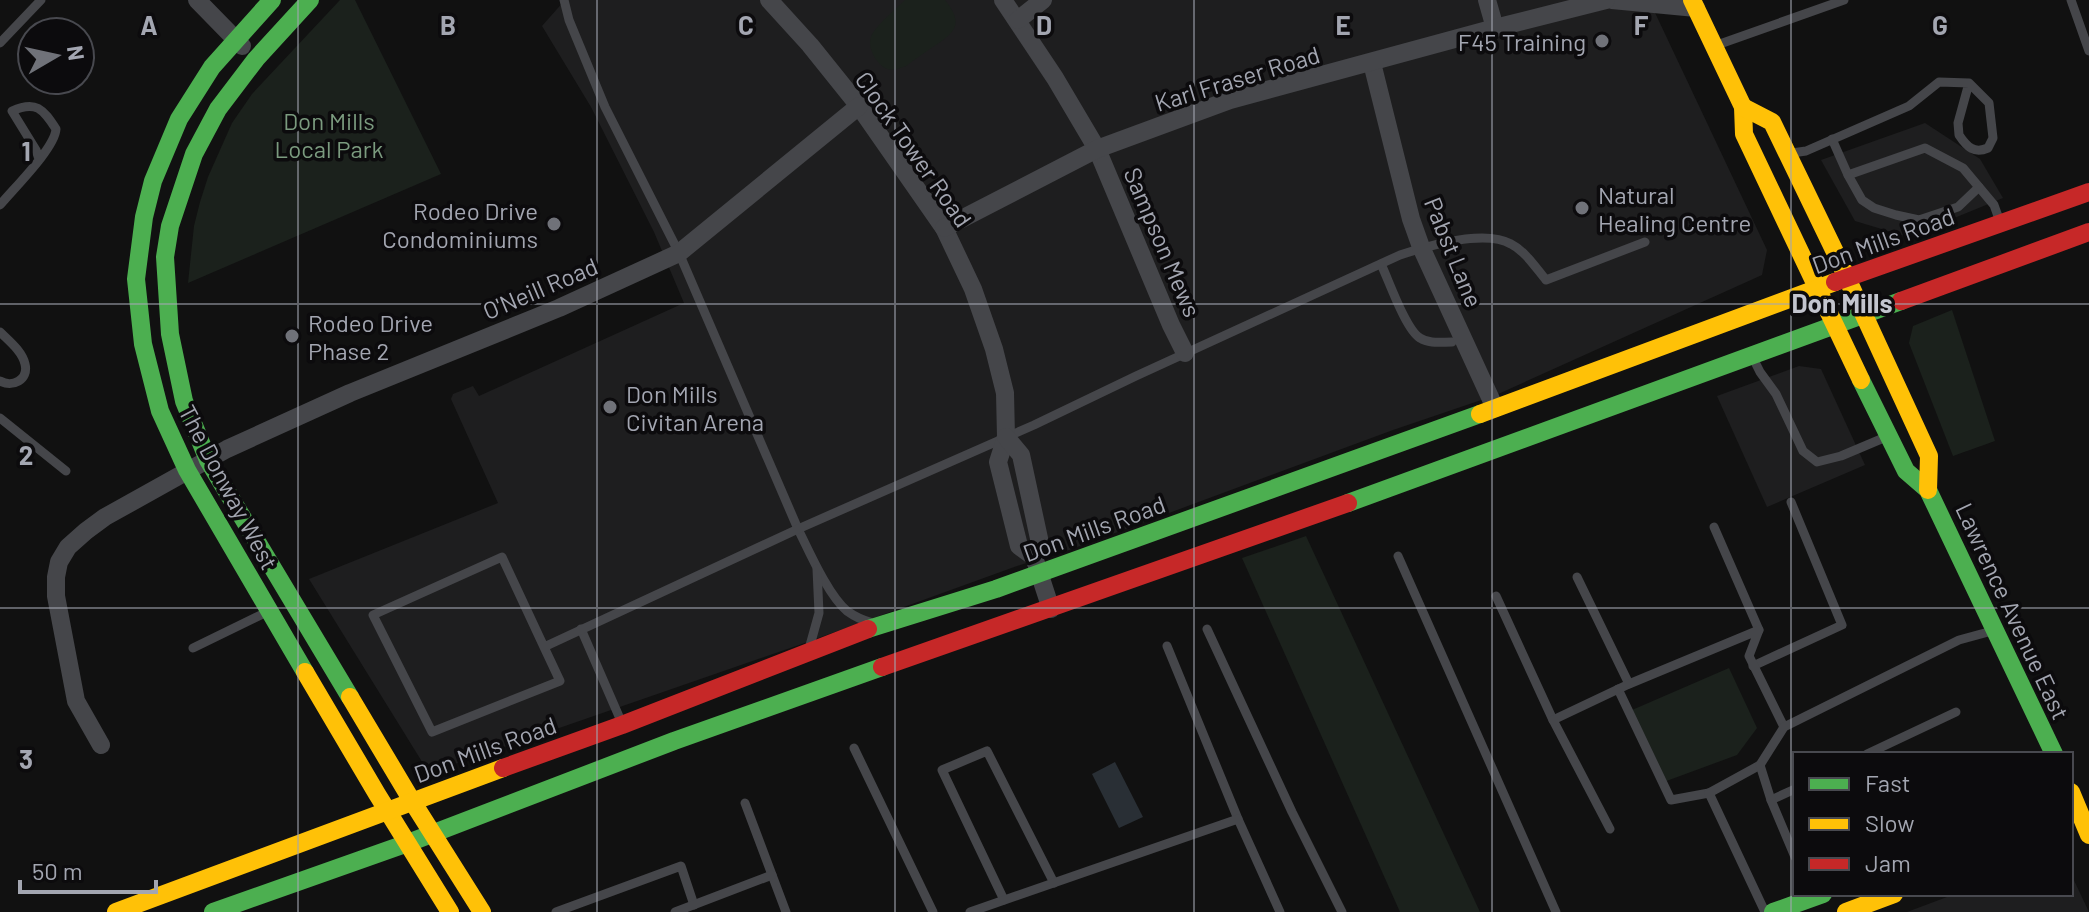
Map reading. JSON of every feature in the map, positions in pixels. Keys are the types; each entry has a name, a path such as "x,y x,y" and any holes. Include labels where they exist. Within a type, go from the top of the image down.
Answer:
{"main road":[{"name":"The Donway West","path":"272,0 212,67 196,90 161,160 148,199 136,279 143,344 160,411 187,470 450,912"},
{"name":"The Donway West","path":"310,0 256,59 218,109 194,154 176,204 165,257 170,334 184,401 208,460 482,912"},
{"name":"Lawrence Avenue East","path":"1694,4 1743,107 1744,134 1887,436 1906,471 1928,490 2053,752"},
{"name":"Lawrence Avenue East","path":"1743,107 1772,122 1788,154 1929,456 1928,490"},
{"name":"Don Mills Road","path":"116,912 622,725 879,625 996,589 1037,565 1495,408 2089,192"},
{"path":"213,912 433,834 674,741 1370,495 2089,232"},
{"path":"2077,800 2083,828"},
{"path":"1773,912 1817,896"},
{"path":"1846,912 1889,896"}],"street":[{"path":"197,0 256,59"},
{"name":"Clock Tower Road","path":"769,0 859,106 944,228 973,289 994,349 1005,393 1006,437 998,462 1019,546 1037,565 1051,609"},
{"name":"Sampson Mews","path":"1003,0 1097,149 1185,353"},
{"path":"1018,20 1043,0"},
{"path":"1487,0 1495,28"},
{"name":"Karl Fraser Road","path":"944,228 1097,149 1230,100 1609,0 1694,4"},
{"name":"Pabst Lane","path":"1372,63 1411,219 1495,408"},
{"name":"O'Neill Road","path":"101,745 76,701 56,596 59,562 68,547 91,528 227,449 350,393 559,308 679,253 859,106"}],"lane":[{"path":"0,43 41,0"},
{"path":"564,0 569,20 605,107 679,253 798,529 844,608 852,615 879,625"},
{"path":"1714,46 1844,0"},
{"path":"2071,0 2089,51"},
{"path":"1788,154 1806,151 1909,106 1939,82 1969,83 1989,103 1992,143 1988,148 1980,151 1971,149 1959,135 1958,123 1969,83"},
{"path":"0,205 39,159 56,137 56,129 41,109 34,106 12,111 39,159"},
{"path":"1832,139 1862,200 1874,208 1919,220 1958,207 1979,187"},
{"path":"1848,175 1925,148 1963,168 1994,205 2000,223"},
{"path":"544,647 1421,247 1479,239 1502,240 1519,250 1546,280 1645,242"},
{"path":"1381,264 1415,335 1432,342 1452,342"},
{"path":"0,332 20,353 26,366 25,374 15,384 10,386 0,381"},
{"path":"1752,355 1776,394 1803,451 1817,462 1841,456 1887,436"},
{"path":"0,418 66,471"},
{"path":"1753,666 1842,625 1791,502"},
{"path":"1714,527 1759,630 1749,656 1784,727"},
{"path":"1398,556 1556,912"},
{"path":"502,557 544,647 560,681 432,732 373,615 502,557"},
{"path":"808,652 819,609 817,566"},
{"path":"1577,577 1629,684"},
{"path":"1496,596 1553,720 1610,829"},
{"path":"193,648 270,610"},
{"path":"581,629 622,725"},
{"path":"1207,629 1342,912"},
{"path":"1553,720 1629,684 1759,630"},
{"path":"1618,689 1671,800 1709,793 1760,765 1784,727 1959,640 1996,631"},
{"path":"1167,646 1280,912"},
{"path":"1871,752 1956,712"},
{"path":"854,748 933,912"},
{"path":"1004,900 942,770 987,751 1054,883"},
{"path":"1760,765 1793,852"},
{"path":"1771,800 1793,790"},
{"path":"1709,793 1765,912"},
{"path":"745,803 786,912"},
{"path":"970,912 1238,819"},
{"path":"556,912 681,866 694,905"},
{"path":"678,911 772,875"}],"shaded area":[{"path":"565,0 1649,0 1767,250 1762,275 1496,395 1069,550 429,773 309,579 498,503 451,399 453,394 473,386 479,396 684,303 654,232 591,107 542,26"},
{"path":"1925,123 1980,159 2003,198 1908,237 1855,221 1821,160"},
{"path":"1799,366 1821,369 1865,465 1767,507 1717,396"},
{"path":"1115,762 1143,817 1119,828 1092,774"},
{"path":"2073,878 2089,912 1907,912 1950,896 2073,896"}],"green space":[{"name":"Don Mills Local Park","path":"340,0 355,0 441,174 188,283 194,226 200,202 232,123 252,94"},
{"path":"905,0 945,0 954,15 955,27 947,37 906,66 887,69 874,56 871,37"},
{"path":"1952,310 1995,441 1953,456 1909,343 1913,326"},
{"path":"1306,536 1480,912 1400,912 1242,558"},
{"path":"1729,668 1757,728 1737,755 1661,783 1632,710"}],"traffic: fast":[{"path":"272,0 212,67 179,119 153,181 144,217 136,279 143,344 160,411 187,470 305,672"},
{"path":"310,0 256,59 218,109 194,154 170,226 165,257 170,334 184,401 208,460 350,697"},
{"path":"1348,503 1901,301"},
{"path":"1861,380 1906,471 1928,490 2053,752"},
{"path":"868,629 996,589 1480,414"},
{"path":"213,912 882,667"},
{"path":"1773,912 1817,896"}],"traffic: slow":[{"path":"1692,0 1743,107 1744,134 1861,380"},
{"path":"1743,107 1772,122 1835,252 1929,456 1928,490"},
{"path":"1480,414 1835,282"},
{"path":"305,672 450,912"},
{"path":"350,697 482,912"},
{"path":"116,912 503,768"},
{"path":"2073,797 2089,835"},
{"path":"1846,912 1889,896"}],"traffic: jam":[{"path":"1835,282 2089,192"},
{"path":"1901,301 2089,232"},
{"path":"882,667 1348,503"},
{"path":"503,768 868,629"}],"place":[{"name":"F45 Training","path":"1602,41"},
{"name":"Natural Healing Centre","path":"1582,208"},
{"name":"Rodeo Drive Condominiums","path":"554,224"},
{"name":"Rodeo Drive Phase 2","path":"292,336"},
{"name":"Don Mills Civitan Arena","path":"610,407"}],"district":[{"name":"Don Mills","path":"1842,302"}]}
